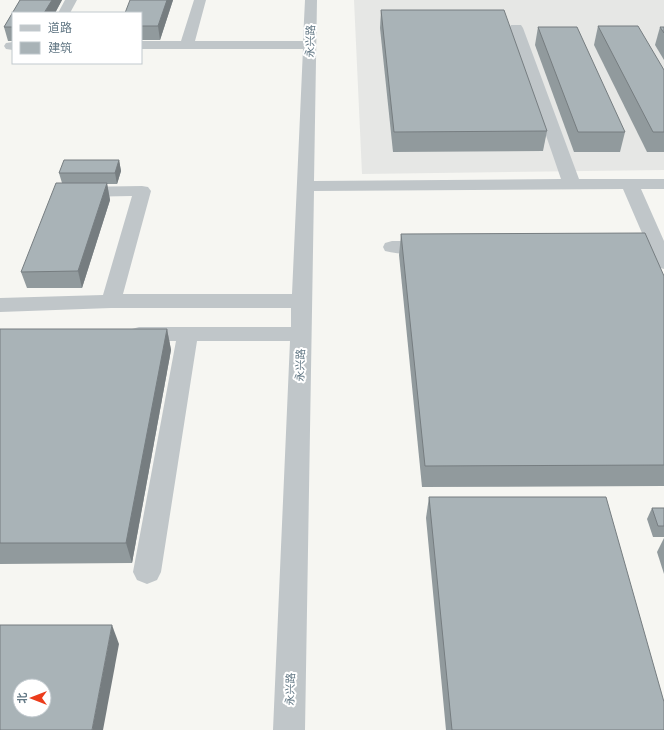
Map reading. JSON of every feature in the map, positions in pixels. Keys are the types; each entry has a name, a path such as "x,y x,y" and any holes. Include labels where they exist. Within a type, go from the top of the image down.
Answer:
{"street":[{"path":"65,12 71,0"},
{"path":"188,45 200,0"},
{"name":"永兴路","path":"289,730 311,0"},
{"path":"516,28 572,185"},
{"path":"142,45 310,45"},
{"path":"630,184 664,263"},
{"path":"305,186 664,184"},
{"path":"63,192 142,191 111,301"},
{"path":"602,246 656,246"},
{"path":"392,247 446,247"},
{"path":"0,305 111,301 302,301"},
{"path":"117,334 301,334"},
{"path":"147,572 188,334"}],"shaded area":[{"path":"354,0 664,0 664,170 362,174"}],"building":[{"path":"20,0 52,0 45,12 13,12"},
{"path":"130,0 167,0 158,26 142,26 142,12 125,12"},
{"path":"381,10 504,10 547,131 394,132"},
{"path":"12,14 12,27 4,27"},
{"path":"598,26 638,26 664,70 664,132 653,132"},
{"path":"538,27 577,27 625,132 578,132"},
{"path":"660,27 664,27 664,33"},
{"path":"64,160 119,160 115,173 59,173"},
{"path":"56,183 107,183 78,271 21,272"},
{"path":"645,233 664,276 664,465 425,466 401,234"},
{"path":"0,329 167,329 126,543 0,543"},
{"path":"429,497 606,497 664,702 664,730 452,730"},
{"path":"652,508 664,508 664,526 658,526"},
{"path":"0,625 112,625 92,730 0,730"}]}
